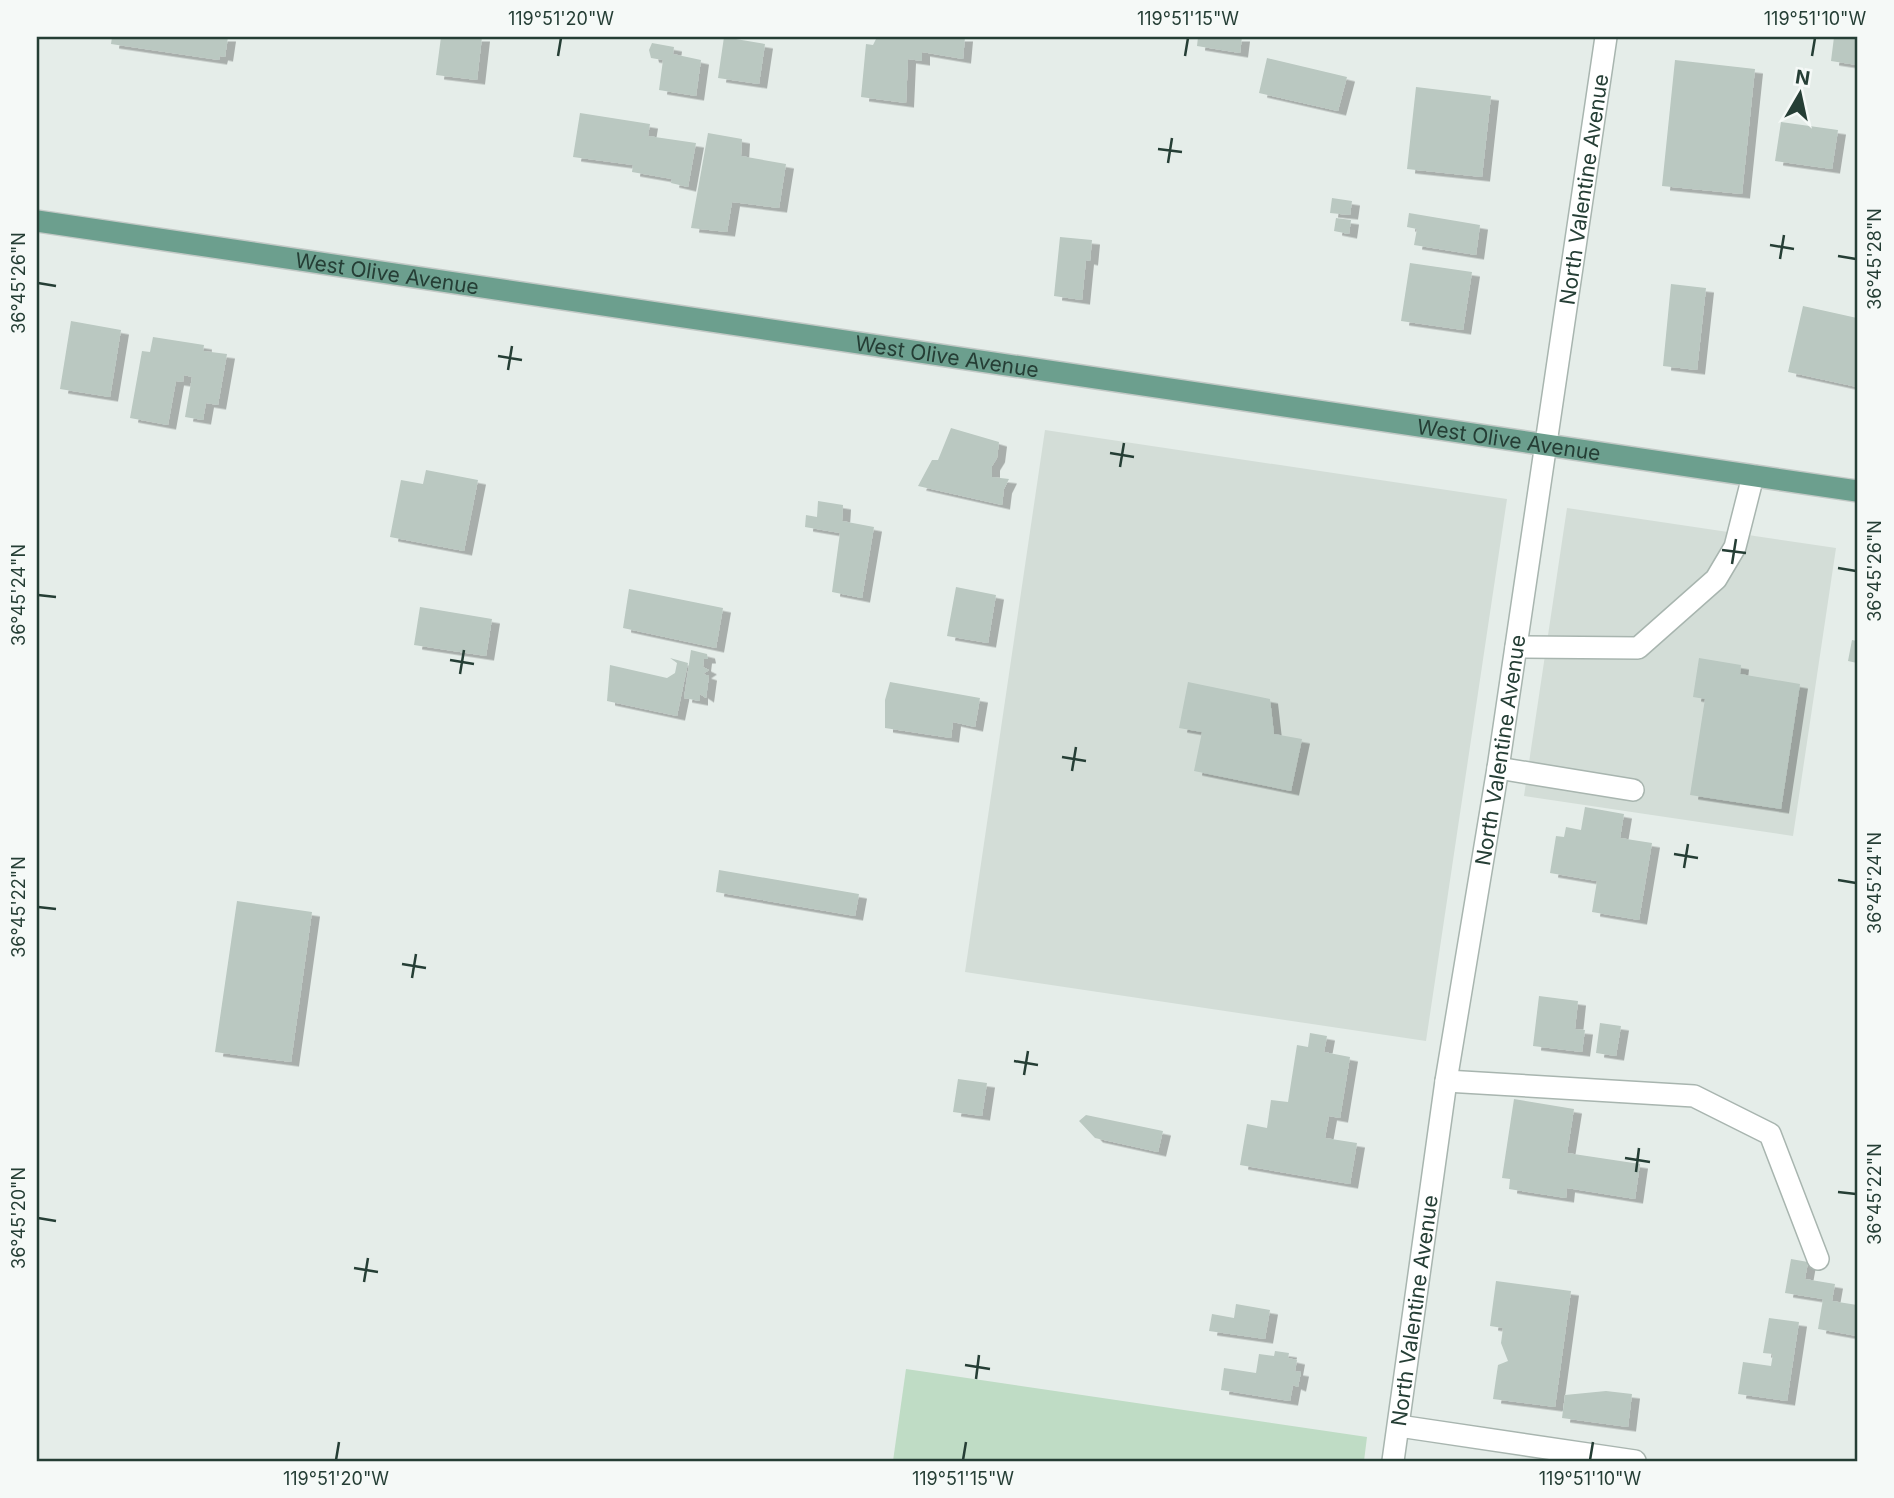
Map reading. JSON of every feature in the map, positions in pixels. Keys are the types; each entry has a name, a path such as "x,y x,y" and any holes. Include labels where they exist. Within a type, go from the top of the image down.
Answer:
{"main road":[{"name":"West Olive Avenue","path":"37,221 1857,491"}],"street":[{"name":"North Valentine Avenue","path":"1393,1461 1446,1081 1498,768 1606,37"},
{"path":"1516,647 1638,648 1716,579 1735,547 1753,476"},
{"path":"1498,768 1633,790"},
{"path":"1446,1081 1694,1096 1770,1134 1818,1259"},
{"path":"1399,1426 1635,1461"}],"shaded area":[{"path":"1045,430 1507,499 1426,1041 965,972"},
{"path":"1567,508 1836,548 1793,836 1524,796"}],"green space":[{"path":"906,1369 1367,1437 1364,1461 893,1461"}],"building":[{"path":"112,37 228,37 225,57 220,56 219,60 111,44"},
{"path":"441,37 482,37 477,80 436,75"},
{"path":"724,37 765,44 759,84 718,78"},
{"path":"877,37 965,37 963,59 922,52 922,61 908,59 906,103 861,97 866,44 873,45"},
{"path":"1198,37 1242,37 1240,53 1197,46"},
{"path":"1834,37 1857,37 1857,65 1831,61"},
{"path":"652,43 674,47 673,54 701,60 696,96 659,90 663,60 651,58 649,50"},
{"path":"1267,58 1347,77 1338,111 1259,93"},
{"path":"1675,60 1755,69 1742,194 1662,186"},
{"path":"1416,87 1491,96 1482,177 1407,169"},
{"path":"580,113 650,124 648,136 696,143 688,187 671,183 672,179 632,172 633,165 573,157"},
{"path":"1781,122 1838,130 1832,169 1775,161"},
{"path":"708,133 742,139 741,156 786,164 779,208 732,202 727,232 691,228"},
{"path":"1332,198 1352,201 1350,215 1330,213"},
{"path":"1409,213 1480,225 1476,255 1414,245 1417,229 1407,227"},
{"path":"1336,218 1351,220 1349,234 1334,231"},
{"path":"1060,237 1092,240 1090,261 1086,260 1082,300 1054,296"},
{"path":"1410,263 1472,272 1463,330 1401,321"},
{"path":"1671,284 1706,288 1697,370 1663,366"},
{"path":"1803,306 1857,318 1857,387 1788,372"},
{"path":"71,321 121,330 110,397 60,389"},
{"path":"153,337 204,345 203,351 227,354 218,405 206,403 203,420 185,417 192,377 184,375 183,382 176,381 168,425 130,418 142,351 150,352"},
{"path":"951,428 999,442 997,458 992,466 992,477 1009,479 1004,489 1002,505 918,486 932,460 938,460"},
{"path":"426,470 478,480 464,551 390,537 401,480 423,484"},
{"path":"818,501 843,505 842,521 874,527 862,598 832,592 840,533 805,527 806,515 817,517"},
{"path":"956,587 996,595 988,643 947,636"},
{"path":"629,589 723,608 716,648 623,628"},
{"path":"420,607 492,619 486,656 414,645"},
{"path":"1852,640 1857,641 1857,663 1848,661"},
{"path":"691,650 707,654 708,659 704,659 703,667 709,670 703,674 709,676 706,698 700,694 700,701 684,698"},
{"path":"670,658 688,663 677,716 607,701 610,665 667,678 675,673 677,663"},
{"path":"1699,658 1741,665 1740,674 1800,684 1781,809 1690,795 1705,699 1693,697"},
{"path":"890,682 980,698 975,727 953,722 951,738 885,728 885,700"},
{"path":"1188,682 1270,699 1274,734 1302,739 1291,791 1194,771 1202,732 1179,728"},
{"path":"1585,807 1624,814 1620,838 1652,843 1639,920 1592,912 1597,881 1550,873 1556,836 1564,837 1566,827 1581,830"},
{"path":"719,870 859,894 855,916 716,892"},
{"path":"237,901 312,912 291,1062 215,1052"},
{"path":"1539,996 1578,1001 1575,1029 1585,1030 1582,1052 1533,1046"},
{"path":"1600,1023 1621,1026 1616,1056 1596,1053"},
{"path":"1310,1033 1327,1036 1324,1052 1350,1057 1340,1118 1329,1116 1325,1138 1357,1143 1350,1184 1240,1165 1247,1124 1267,1128 1271,1100 1288,1102 1297,1045 1308,1047"},
{"path":"958,1079 987,1083 982,1116 953,1112"},
{"path":"1514,1099 1574,1109 1567,1153 1640,1164 1635,1199 1567,1188 1566,1198 1509,1189 1510,1179 1502,1178"},
{"path":"1086,1115 1163,1131 1158,1152 1095,1138 1079,1121"},
{"path":"1791,1259 1808,1262 1805,1279 1835,1284 1832,1301 1857,1305 1857,1336 1818,1329 1823,1299 1785,1293"},
{"path":"1496,1281 1571,1291 1555,1407 1493,1399 1498,1365 1508,1361 1501,1343 1503,1328 1490,1326"},
{"path":"1236,1304 1270,1310 1265,1339 1209,1331 1212,1314 1234,1318"},
{"path":"1769,1318 1799,1322 1787,1401 1738,1394 1743,1362 1771,1366 1773,1354 1763,1353"},
{"path":"1275,1351 1289,1353 1288,1358 1297,1360 1295,1371 1301,1372 1298,1387 1293,1385 1290,1401 1221,1390 1224,1368 1256,1373 1259,1354 1274,1356"},
{"path":"1606,1391 1632,1394 1628,1427 1562,1418 1565,1395"}]}
